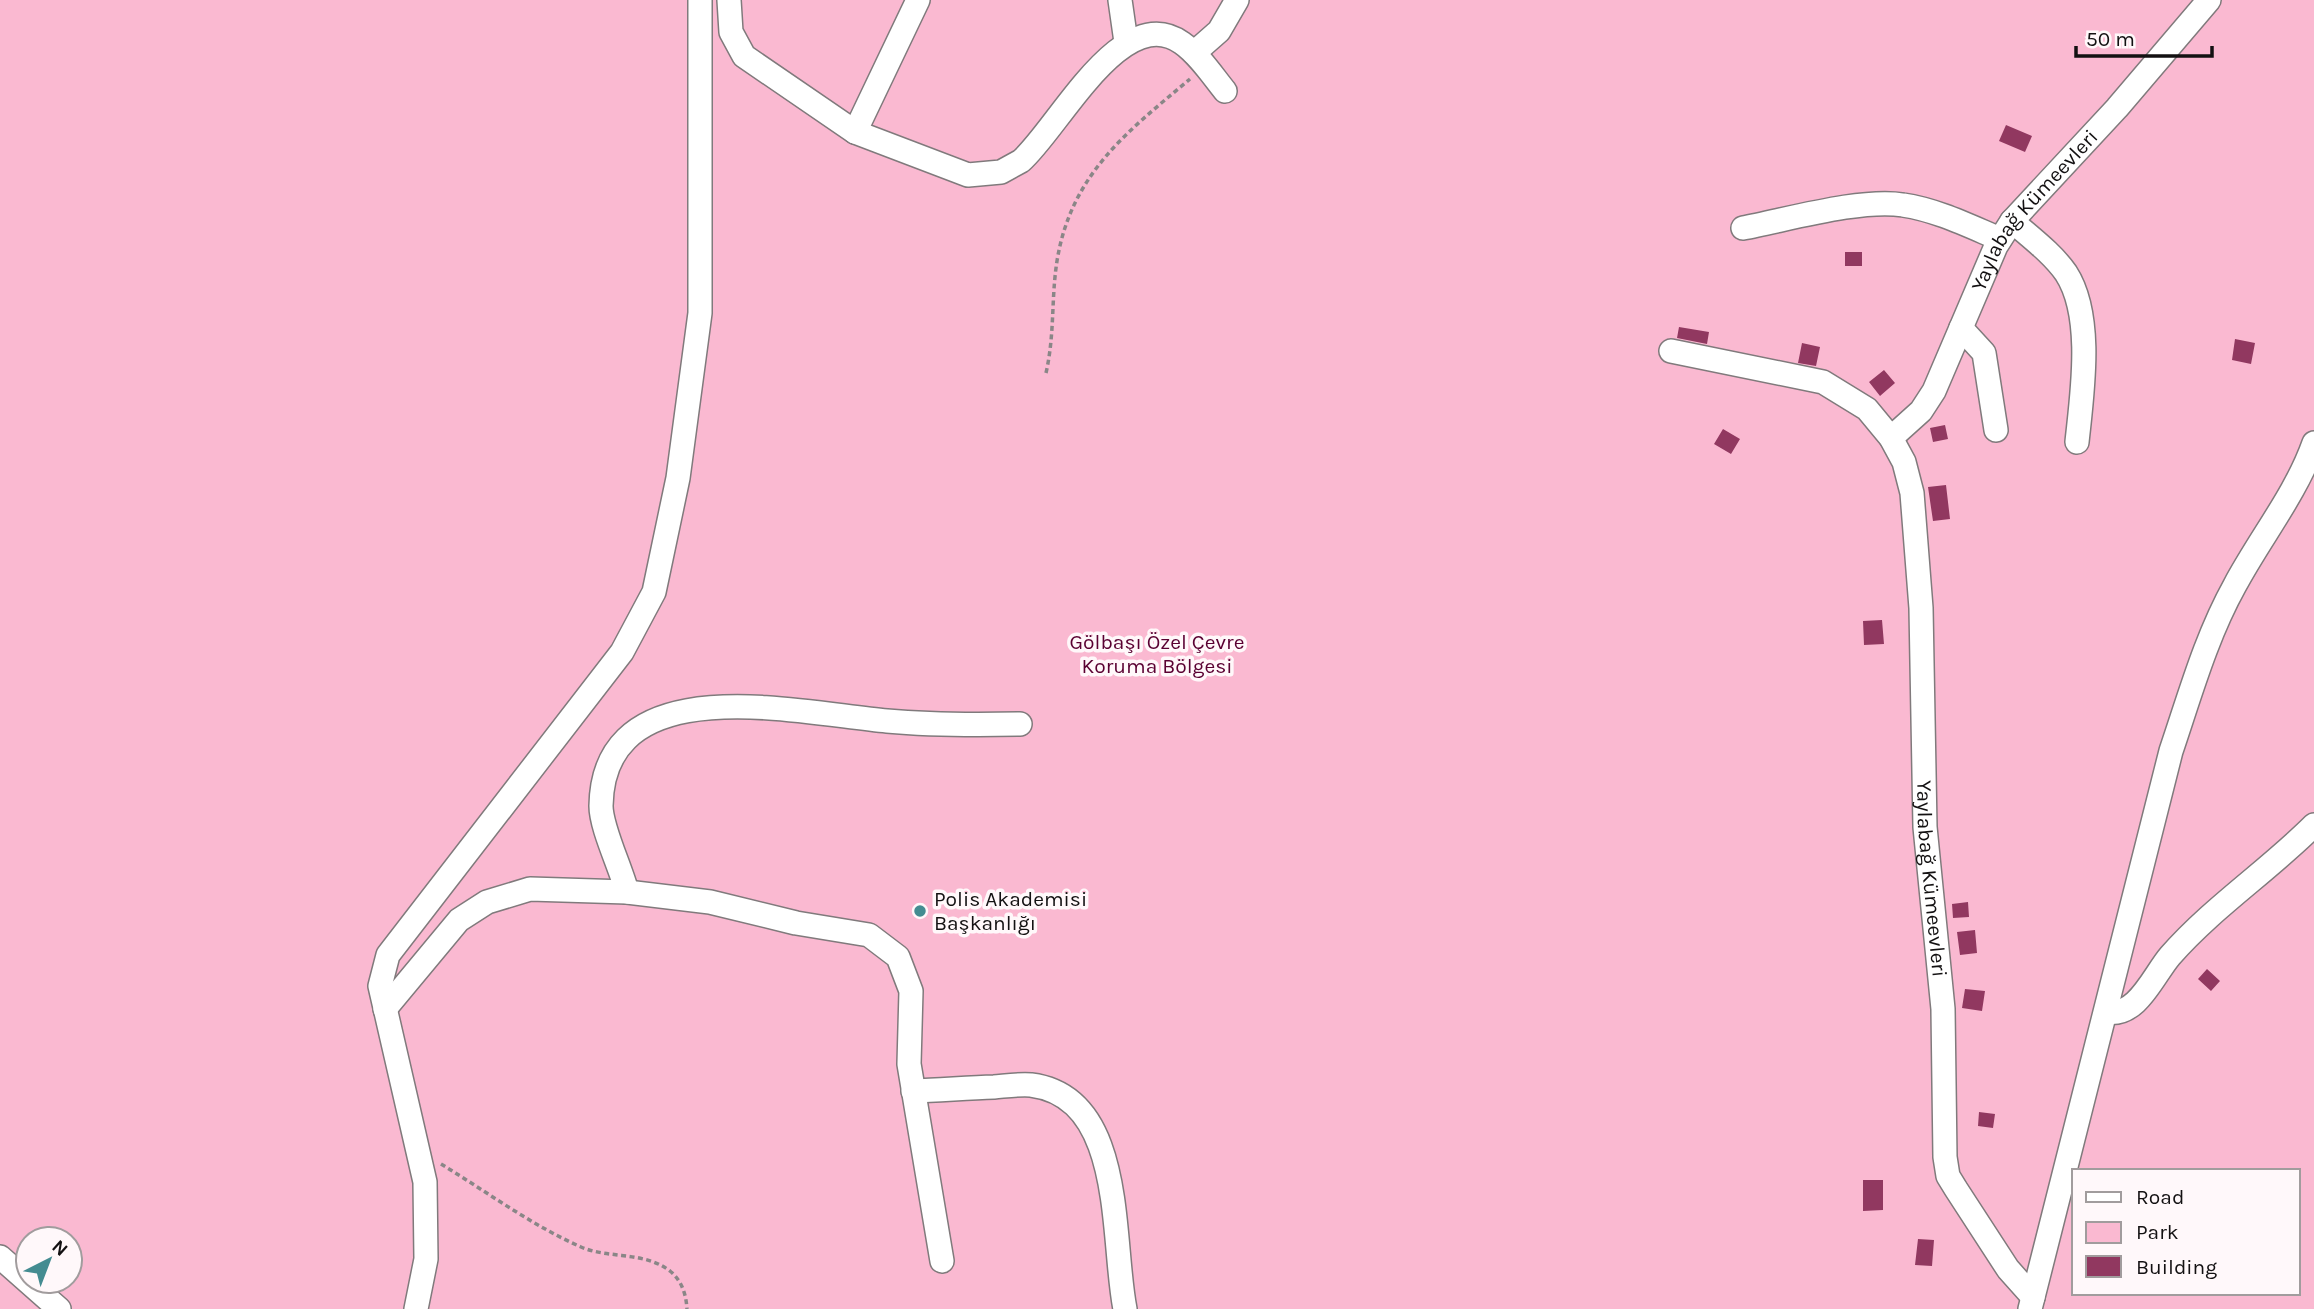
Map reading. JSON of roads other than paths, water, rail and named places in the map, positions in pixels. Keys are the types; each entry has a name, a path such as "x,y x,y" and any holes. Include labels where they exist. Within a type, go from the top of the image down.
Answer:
{"street":[{"path":"855,132 918,0"},
{"path":"1120,0 1126,42"},
{"path":"1199,60 1237,0"},
{"name":"Yaylabağ Kümeevleri","path":"1891,438 1921,411 1934,391 2006,230 2117,108 2209,0"},
{"path":"416,1309 426,1259 425,1182 380,986 388,956 622,652 654,592 678,478 700,313 701,6 729,6 733,38 744,56 855,132 957,173 979,176 1001,172 1030,153 1109,56 1126,42 1158,35 1180,41 1225,91"},
{"path":"1743,228 1868,205 1902,204 1953,219 2006,230 2057,262 2077,296 2082,322 2082,391 2077,442"},
{"path":"1961,328 1984,353 1996,430"},
{"name":"Yaylabağ Kümeevleri","path":"1671,351 1823,382 1859,403 1891,438 1907,470 1914,509 1923,646 1925,827 1945,1034 1945,1157 1948,1176 2031,1303"},
{"name":"Yaylabağ Kümeevleri","path":"2031,1303 2171,751 2211,634 2234,586 2288,496 2314,443"},
{"path":"627,892 602,819 601,806 609,768 623,745 642,726 688,711 737,705 887,721 1020,724"},
{"path":"2106,1012 2122,1013 2133,1005 2168,959 2207,918 2314,825"},
{"path":"385,1009 447,932 487,902 530,889 627,892 709,902 796,923 855,931 882,942 904,966 911,991 909,1064 942,1261"},
{"path":"913,1091 1031,1085 1063,1095 1083,1112 1100,1140 1111,1188 1125,1309"},
{"path":"0,1257 59,1309"}],"place":[{"name":"Polis Akademisi Başkanlığı","path":"920,911"}],"park label":[{"name":"Gölbaşı Özel Çevre Koruma Bölgesi","path":"1157,654"}]}
